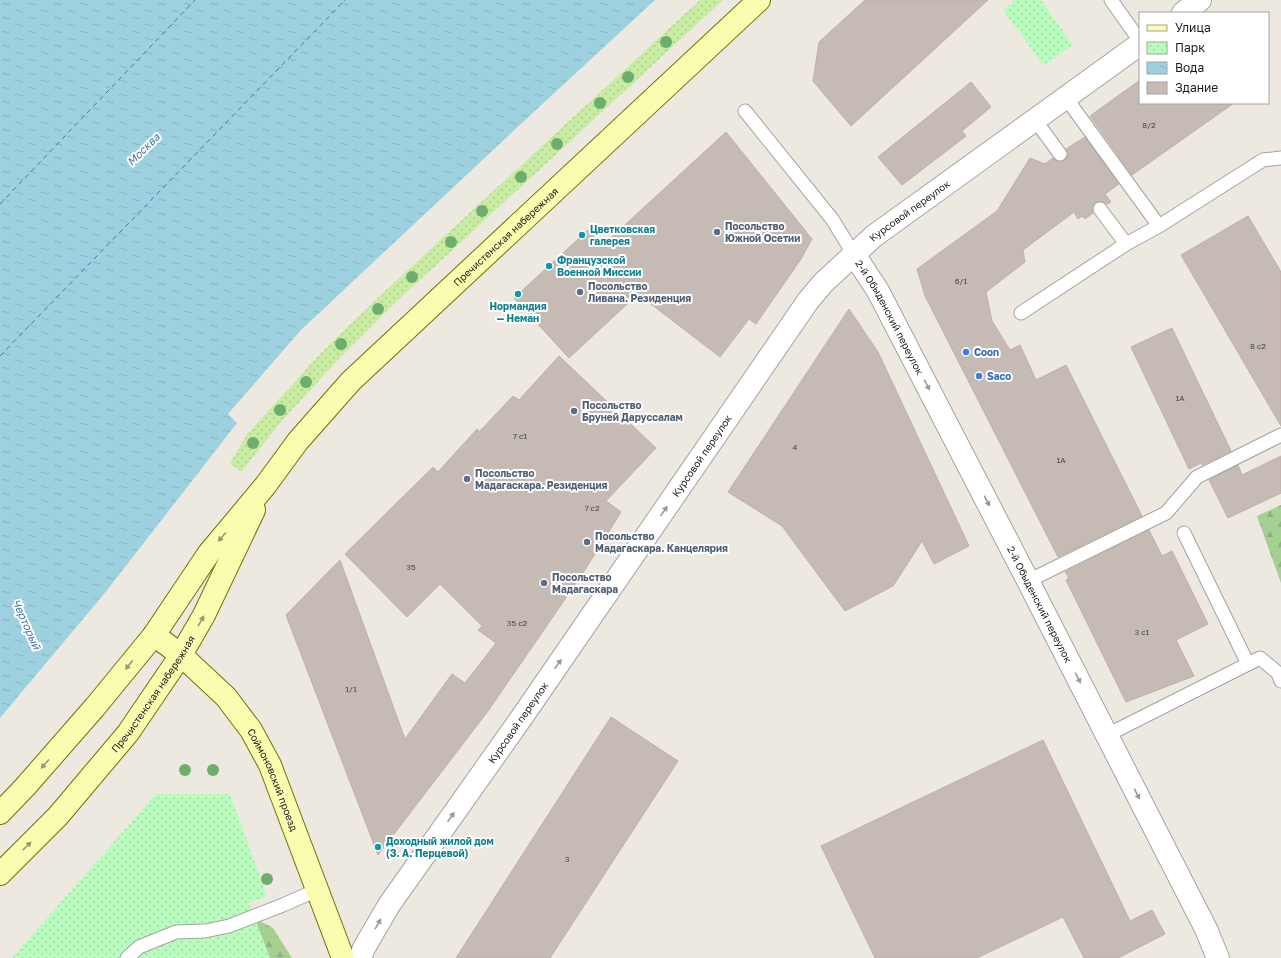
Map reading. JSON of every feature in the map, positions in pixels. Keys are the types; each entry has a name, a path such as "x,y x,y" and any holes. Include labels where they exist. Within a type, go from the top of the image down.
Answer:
{"main road":[{"name":"Пречистенская набережная","path":"0,813 25,787 95,707 154,635 209,553 265,486 298,441 351,381 759,0"},
{"name":"Пречистенская набережная","path":"0,874 58,816 128,733 181,655 204,615 222,580 265,486"},
{"name":"Соймоновский проезд","path":"154,635 181,655 226,698 251,730 270,765 344,958"}],"street":[{"path":"1184,12 1200,0"},
{"name":"Курсовой переулок","path":"360,958 364,948 389,905 522,717 808,301 823,283 853,253 874,236 1139,45"},
{"name":"2-й Обыденский переулок","path":"853,253 878,291 1206,929 1218,958"}],"lane":[{"path":"1110,0 1139,40"},
{"path":"1066,98 1159,226"},
{"path":"745,110 832,219 853,253"},
{"path":"1036,120 1060,154"},
{"path":"1021,313 1126,244 1159,226 1263,160 1281,158"},
{"path":"1100,209 1126,244"},
{"path":"1028,581 1166,513 1197,477 1281,435"},
{"path":"1184,533 1248,664"},
{"path":"1107,735 1260,658 1278,673 1281,681"},
{"path":"127,958 139,947 176,932 205,931 229,926 317,890"}],"green space":[{"path":"700,0 723,0 394,304 334,364 280,423 241,472 230,463 248,433 321,353 383,293"},
{"path":"1015,0 1041,0 1073,45 1044,66 1003,10"},
{"path":"1281,505 1281,583 1257,516"},
{"path":"156,794 230,794 267,896 249,903 270,958 12,958"},
{"path":"256,919 273,928 292,958 242,958"}],"water":[{"path":"0,0 655,0 301,330 228,414 237,423 104,594 0,718"}],"building":[{"path":"865,0 988,0 851,126 813,81 819,42"},
{"path":"1139,81 1139,104 1233,104 1132,175 1090,116"},
{"path":"971,82 991,107 962,131 966,136 902,185 878,157"},
{"path":"726,132 812,239 801,259 756,324 749,319 720,357 638,294 569,358 514,298 588,230 603,245"},
{"path":"1085,137 1119,184 1105,194 1111,202 1107,204 1103,202 1096,202 1093,206 1093,213 1085,219 1082,216 1078,219 1074,212 1023,250 1025,262 986,292 992,321 1010,350 1020,345 1036,380 1066,365 1142,516 1058,557 925,296 917,269 997,211 1030,158 1045,164 1053,158 1061,162 1067,157 1066,149"},
{"path":"1248,216 1281,272 1281,426 1181,255"},
{"path":"849,309 878,352 969,546 934,564 922,541 893,586 845,611 782,526 728,492"},
{"path":"1172,328 1231,451 1202,465 1201,463 1189,469 1131,347"},
{"path":"559,356 656,448 606,501 621,512 583,573 488,711 378,855 286,615 340,560 405,739 452,674 465,683 496,643 478,630 482,626 440,584 407,617 345,554 433,467 438,472 477,429 479,432 513,396 519,400"},
{"path":"1281,456 1281,493 1228,518 1209,480 1238,465 1242,475"},
{"path":"1149,530 1162,556 1172,551 1208,624 1176,640 1194,676 1126,702 1066,580 1069,578 1065,572"},
{"path":"611,717 678,761 550,958 456,958"},
{"path":"1043,740 1130,921 1152,910 1165,934 1118,958 1084,958 1063,917 977,958 875,958 821,846"}],"ferry route":[{"path":"0,204 195,0"},
{"path":"0,356 345,0"}],"place":[{"name":"Посольство Южной Осетии","path":"717,232"},
{"name":"Цветковская галерея","path":"582,235"},
{"name":"Французской Военной Миссии","path":"549,266"},
{"name":"Посольство Ливана. Резиденция","path":"580,292"},
{"name":"Нормандия — Неман","path":"518,294"},
{"name":"Coon","path":"966,352"},
{"name":"Saco","path":"979,376"},
{"name":"Посольство Бруней Даруссалам","path":"574,411"},
{"name":"Посольство Мадагаскара. Резиденция","path":"467,479"},
{"name":"Посольство Мадагаскара. Канцелярия","path":"587,542"},
{"name":"Посольство Мадагаскара","path":"544,583"},
{"name":"Доходный жилой дом (З. А. Перцевой)","path":"378,847"}],"water label":[{"name":"Москва","path":"143,149"},
{"name":"Черторый","path":"27,624"}]}
